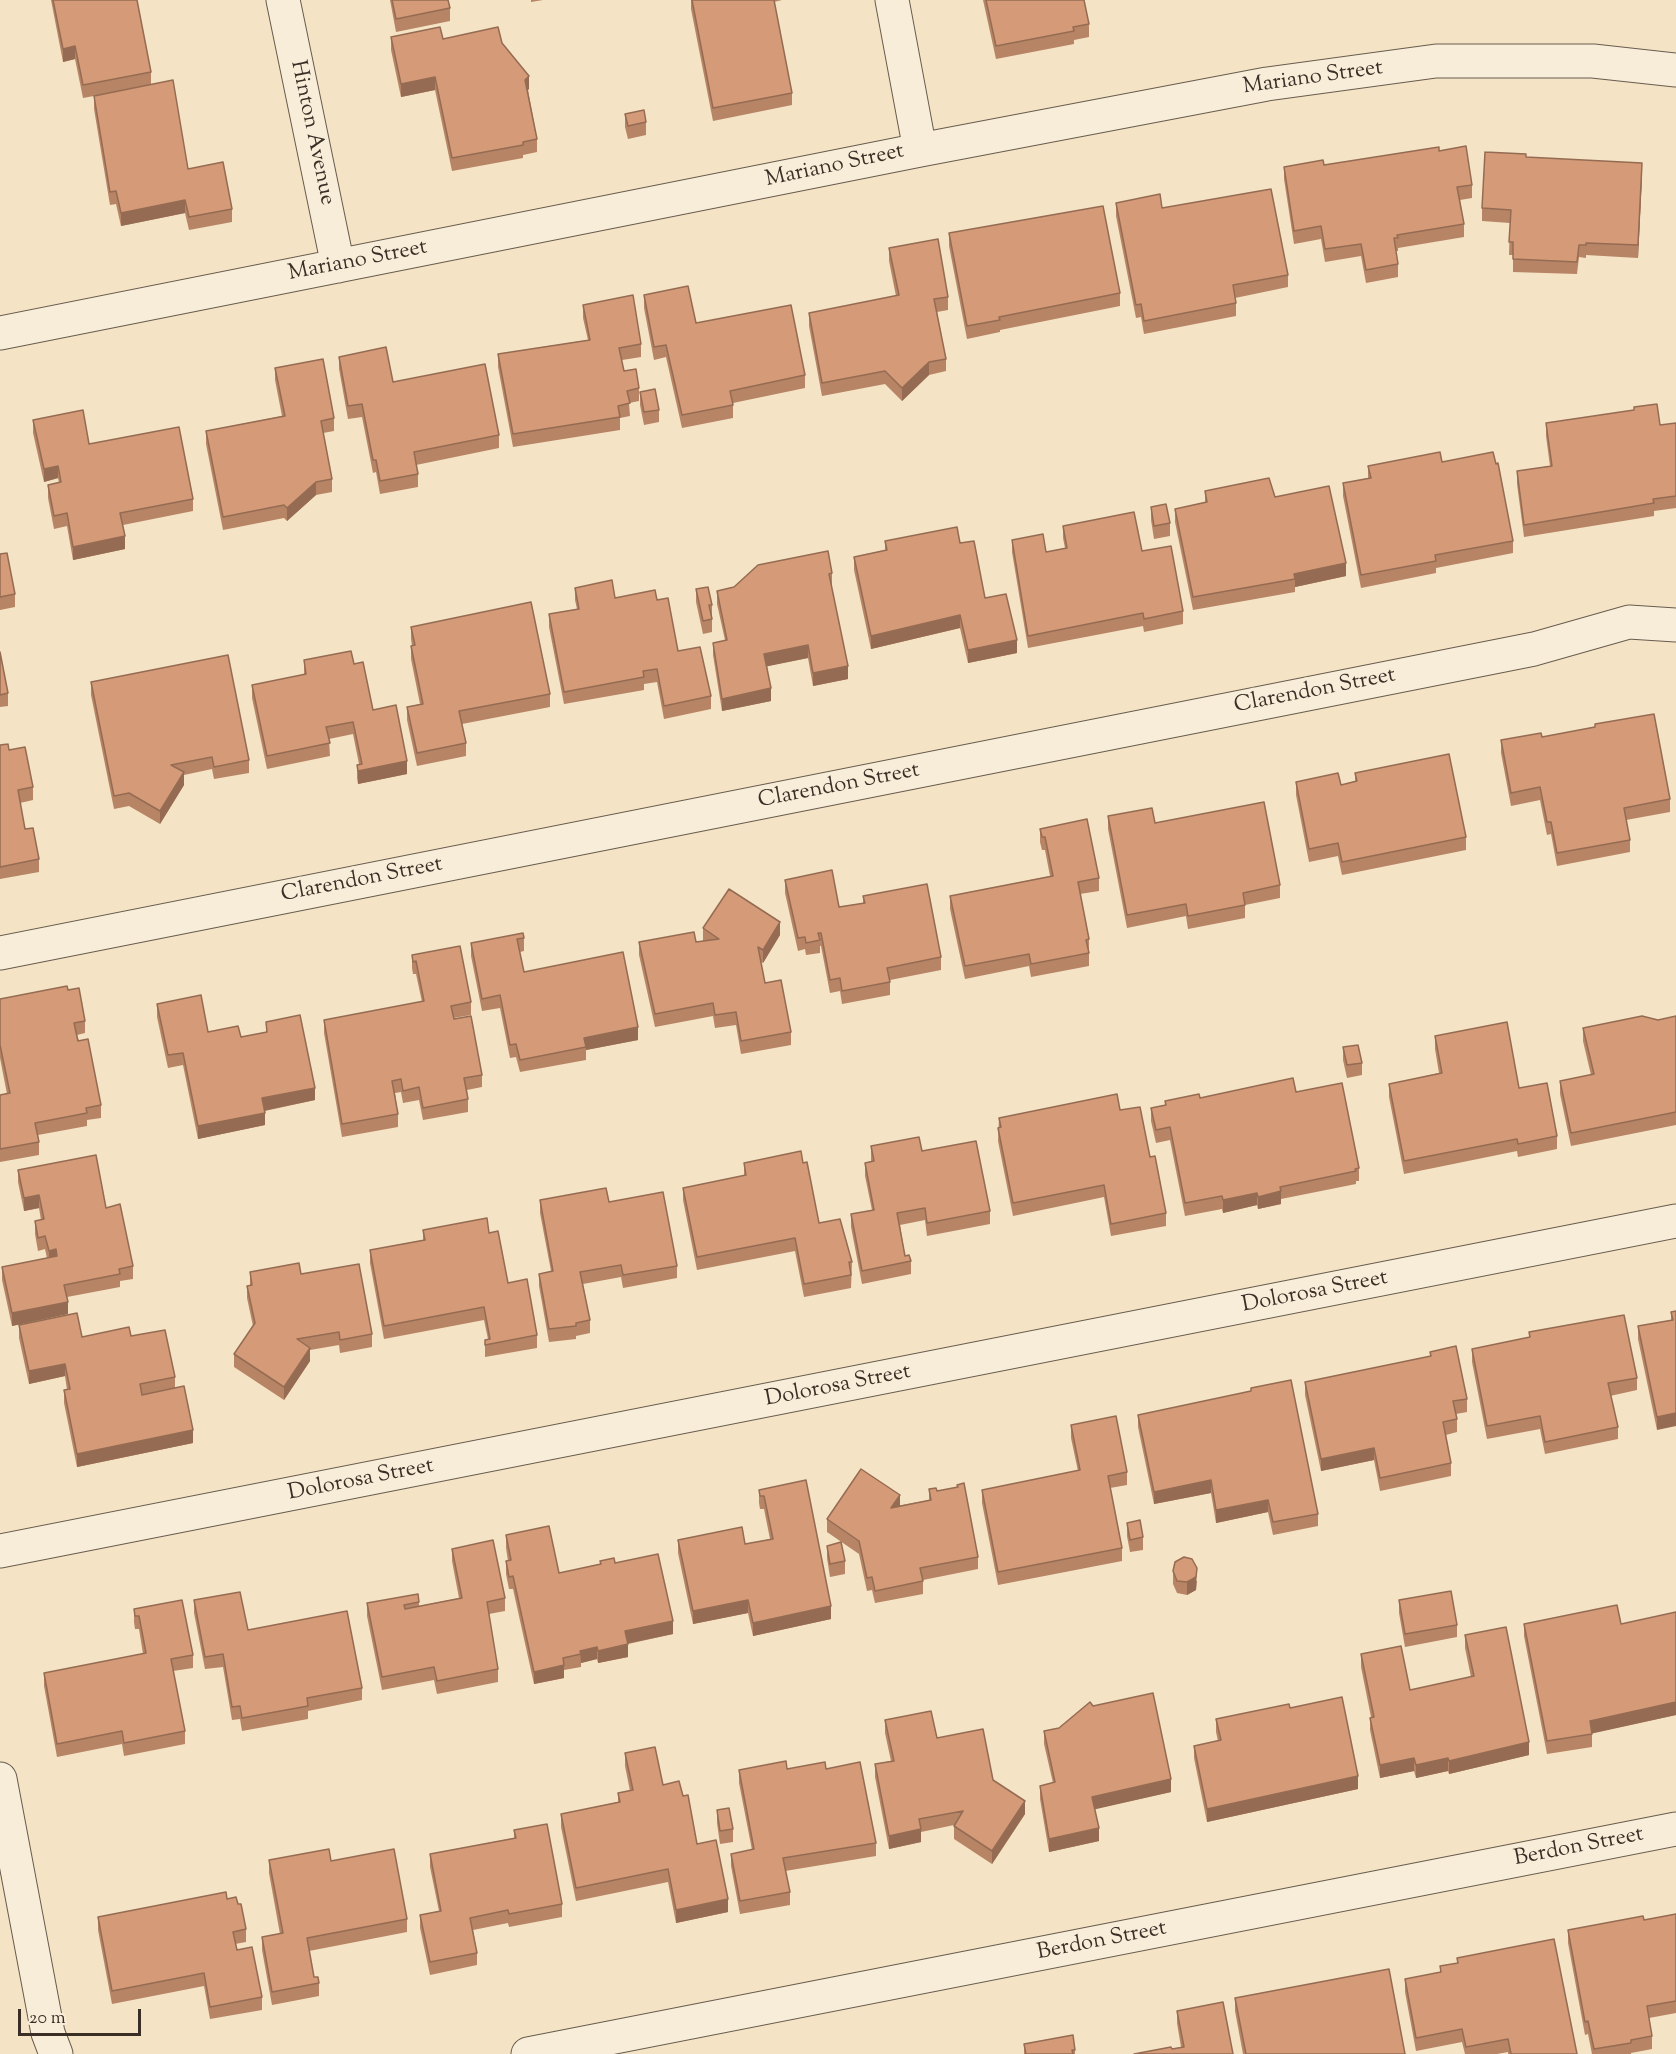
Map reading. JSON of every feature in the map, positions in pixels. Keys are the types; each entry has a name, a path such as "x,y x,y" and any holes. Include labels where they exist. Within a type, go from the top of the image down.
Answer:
{"street":[{"name":"Hinton Avenue","path":"283,0 338,266"},
{"path":"892,0 921,150"},
{"name":"Mariano Street","path":"0,333 921,150 1267,84 1436,61 1593,61 1676,70"},
{"name":"Clarendon Street","path":"0,953 1534,649 1629,622 1676,625"},
{"name":"Dolorosa Street","path":"0,1551 1676,1221"},
{"path":"0,1779 48,2033 56,2054"},
{"name":"Berdon Street","path":"528,2054 1676,1829"}],"building":[{"path":"53,0 137,0 151,72 83,85 75,46 63,49"},
{"path":"392,0 448,0 450,8 396,19"},
{"path":"692,0 774,0 792,93 713,108"},
{"path":"986,0 1084,0 1089,24 1073,27 1074,31 996,46"},
{"path":"440,27 443,39 498,27 502,43 529,76 525,80 537,139 523,142 523,145 452,158 435,77 401,84 391,37"},
{"path":"173,80 188,169 223,162 232,209 189,217 185,200 121,213 116,191 110,192 94,96"},
{"path":"644,110 646,122 628,126 625,114"},
{"path":"1466,146 1472,185 1457,187 1464,224 1397,235 1398,238 1394,238 1398,264 1366,270 1361,244 1325,249 1321,226 1294,231 1284,167 1323,160 1324,165 1439,147 1439,151"},
{"path":"1485,152 1526,154 1526,157 1642,163 1638,245 1586,243 1586,245 1579,245 1577,262 1513,259 1513,242 1509,242 1511,210 1482,208"},
{"path":"1271,189 1288,275 1233,285 1236,303 1144,321 1141,304 1136,305 1116,203 1160,194 1162,208"},
{"path":"1103,206 1120,293 999,317 1000,320 967,326 949,233"},
{"path":"938,239 948,297 934,299 946,359 929,362 902,388 885,371 822,383 809,313 899,295 889,248"},
{"path":"688,286 696,323 791,305 805,375 730,391 733,405 682,415 666,345 654,347 644,295"},
{"path":"633,295 641,344 619,348 624,371 636,369 639,388 627,391 630,403 618,406 620,417 513,434 498,354 590,340 583,305"},
{"path":"386,347 393,382 485,364 499,435 414,452 418,474 380,481 376,460 373,460 362,404 348,406 339,357"},
{"path":"323,359 334,418 321,421 332,479 316,482 287,508 284,505 223,517 206,431 285,416 275,368"},
{"path":"655,389 659,410 644,412 640,392"},
{"path":"1657,404 1660,425 1676,423 1676,496 1653,499 1654,503 1524,525 1517,471 1552,466 1546,423 1634,410 1634,407"},
{"path":"83,410 89,444 179,427 193,499 120,513 125,536 73,547 67,513 54,516 48,485 61,482 58,466 44,469 33,420"},
{"path":"1440,452 1442,462 1493,452 1496,464 1498,463 1513,541 1435,555 1436,561 1361,575 1343,483 1371,478 1368,466"},
{"path":"1269,478 1275,497 1329,486 1346,563 1294,574 1295,579 1193,597 1175,509 1207,502 1205,491"},
{"path":"1166,504 1170,523 1154,526 1151,507"},
{"path":"1134,512 1142,551 1171,546 1183,611 1144,619 1143,613 1028,636 1012,540 1043,534 1046,552 1067,548 1063,526"},
{"path":"957,527 960,543 974,541 985,598 1006,594 1017,640 968,650 960,615 871,636 854,557 887,550 885,541"},
{"path":"828,551 832,573 829,574 848,666 813,673 808,645 764,654 771,688 722,699 713,643 727,640 717,591 734,587 758,565"},
{"path":"7,553 15,594 0,597 0,554"},
{"path":"612,580 615,598 655,590 657,600 668,598 678,651 700,647 711,696 664,706 657,669 643,671 644,677 564,692 549,614 579,609 575,588"},
{"path":"708,587 712,619 703,621 696,589"},
{"path":"531,602 550,694 459,711 466,743 417,753 407,707 423,704 411,646 415,645 411,627"},
{"path":"351,651 354,664 363,662 373,710 396,705 407,761 358,771 357,765 362,764 353,722 326,727 330,743 267,756 252,685 306,674 304,660"},
{"path":"0,652 8,693 0,695"},
{"path":"228,655 249,760 214,767 212,757 171,765 184,772 160,811 129,793 114,796 91,682"},
{"path":"1654,714 1670,799 1624,808 1630,840 1557,853 1551,822 1547,822 1540,787 1511,793 1501,740 1541,733 1542,737 1595,727 1595,724"},
{"path":"8,744 9,750 25,747 33,787 18,790 25,829 33,828 39,859 0,867 0,745"},
{"path":"1449,754 1466,837 1342,862 1338,843 1309,849 1296,782 1338,773 1341,785 1357,781 1355,773"},
{"path":"1264,802 1280,885 1243,893 1245,905 1188,916 1186,904 1127,915 1108,816 1152,808 1155,823"},
{"path":"1087,819 1099,878 1078,882 1089,939 1086,940 1089,953 1031,964 1029,954 965,966 950,896 1053,876 1045,837 1042,837 1040,829"},
{"path":"832,870 839,907 865,903 863,896 927,884 941,957 887,968 890,982 842,991 840,978 830,980 821,933 818,933 820,940 806,943 805,937 798,938 785,880"},
{"path":"729,889 780,922 763,950 758,947 765,983 781,980 791,1032 741,1041 736,1012 715,1015 713,1003 655,1014 639,942 694,932 696,942 719,939 703,928"},
{"path":"523,933 524,938 517,939 524,972 623,952 638,1027 584,1038 586,1047 520,1060 516,1044 510,1045 500,995 482,999 471,943"},
{"path":"460,946 471,1002 451,1006 454,1019 471,1016 482,1075 464,1078 468,1099 423,1108 419,1087 403,1091 401,1079 392,1081 398,1114 342,1124 324,1020 424,1001 416,961 413,962 412,955"},
{"path":"67,986 68,990 79,988 85,1021 74,1023 78,1041 88,1039 101,1105 86,1108 87,1113 35,1123 39,1142 0,1149 0,1095 10,1093 0,1045 0,999"},
{"path":"201,995 208,1032 238,1026 241,1037 267,1032 266,1022 300,1015 315,1088 262,1098 265,1113 198,1126 183,1053 168,1055 157,1004"},
{"path":"1642,1016 1658,1020 1676,1016 1676,1112 1571,1133 1560,1081 1594,1074 1583,1028"},
{"path":"1507,1022 1519,1088 1547,1083 1557,1136 1518,1144 1517,1139 1404,1161 1389,1084 1442,1073 1435,1036"},
{"path":"1358,1045 1362,1063 1347,1065 1343,1047"},
{"path":"1293,1078 1296,1092 1342,1083 1359,1168 1355,1169 1356,1171 1280,1187 1281,1191 1258,1197 1257,1193 1223,1200 1222,1196 1185,1203 1170,1127 1156,1130 1151,1108 1166,1105 1165,1101 1199,1094 1200,1098"},
{"path":"1117,1094 1120,1110 1140,1107 1150,1157 1155,1156 1166,1213 1111,1224 1104,1185 1013,1203 998,1128 1001,1127 999,1118"},
{"path":"919,1137 922,1151 976,1141 990,1211 927,1223 925,1208 897,1213 905,1256 909,1255 911,1261 862,1271 851,1214 874,1210 865,1163 874,1161 871,1146"},
{"path":"801,1151 803,1163 807,1162 819,1223 840,1219 852,1262 849,1262 851,1275 804,1284 795,1238 697,1257 683,1188 746,1175 744,1163"},
{"path":"96,1155 106,1208 120,1204 133,1266 119,1269 120,1274 64,1285 68,1302 12,1313 2,1267 57,1256 56,1249 49,1251 45,1236 38,1238 35,1221 44,1219 39,1195 24,1198 18,1170"},
{"path":"606,1188 609,1202 663,1192 677,1266 623,1275 621,1265 580,1272 590,1320 576,1323 576,1326 549,1329 539,1274 553,1271 540,1200"},
{"path":"487,1218 489,1233 498,1231 508,1283 527,1279 537,1335 485,1345 485,1340 490,1339 484,1307 384,1326 370,1250 425,1240 423,1230"},
{"path":"299,1263 301,1274 359,1264 372,1334 340,1340 339,1332 297,1339 310,1348 284,1387 234,1354 255,1323 247,1286 252,1285 250,1272"},
{"path":"1676,1311 1676,1413 1657,1417 1638,1326 1673,1320 1671,1312"},
{"path":"77,1313 82,1337 129,1327 131,1336 165,1330 175,1377 140,1384 142,1395 184,1386 193,1430 77,1454 64,1390 70,1389 65,1364 29,1371 19,1325"},
{"path":"1624,1315 1637,1378 1608,1383 1618,1427 1545,1442 1540,1416 1487,1426 1472,1349 1530,1337 1529,1332"},
{"path":"1456,1346 1467,1399 1453,1401 1457,1419 1443,1422 1451,1463 1380,1478 1374,1448 1321,1459 1305,1382 1431,1356 1430,1352"},
{"path":"1291,1380 1318,1514 1273,1522 1268,1500 1216,1510 1211,1480 1154,1492 1138,1415 1251,1391 1251,1388"},
{"path":"1116,1416 1127,1472 1108,1476 1122,1548 998,1572 982,1490 1080,1470 1071,1425"},
{"path":"861,1469 900,1495 891,1508 931,1500 929,1489 936,1488 937,1491 958,1487 957,1485 964,1483 978,1557 920,1568 923,1581 875,1591 872,1577 867,1578 859,1541 827,1519"},
{"path":"806,1480 831,1606 753,1623 748,1600 693,1611 678,1540 742,1527 745,1544 773,1539 764,1496 760,1496 759,1490"},
{"path":"1140,1520 1143,1537 1130,1540 1127,1523"},
{"path":"549,1526 559,1573 601,1564 600,1561 614,1558 615,1563 658,1554 673,1621 625,1631 628,1644 598,1651 597,1647 580,1651 581,1654 563,1658 564,1665 534,1672 513,1576 509,1577 506,1561 511,1560 506,1535"},
{"path":"493,1540 505,1598 487,1602 498,1669 437,1681 434,1667 382,1677 367,1603 418,1594 419,1602 404,1605 405,1609 462,1598 452,1549"},
{"path":"841,1542 845,1561 830,1564 827,1546"},
{"path":"1184,1557 1192,1559 1197,1568 1196,1577 1187,1582 1177,1581 1173,1571 1175,1562"},
{"path":"1451,1591 1457,1625 1405,1634 1399,1600"},
{"path":"240,1592 248,1630 347,1611 362,1688 307,1698 308,1706 242,1718 240,1706 232,1707 223,1654 205,1657 194,1600"},
{"path":"182,1600 193,1655 171,1659 185,1731 124,1743 122,1731 57,1744 44,1673 146,1653 139,1616 135,1616 134,1609"},
{"path":"1617,1605 1621,1624 1676,1612 1676,1702 1590,1721 1592,1734 1547,1741 1524,1624"},
{"path":"1506,1627 1529,1742 1449,1761 1448,1758 1416,1765 1414,1758 1380,1765 1370,1718 1374,1717 1361,1654 1401,1646 1410,1690 1474,1676 1465,1635"},
{"path":"1153,1693 1171,1779 1092,1797 1099,1828 1049,1839 1040,1786 1055,1782 1044,1731 1059,1728 1090,1702 1093,1706"},
{"path":"1342,1697 1358,1776 1207,1809 1194,1746 1221,1740 1216,1719 1289,1704 1290,1708"},
{"path":"931,1711 937,1738 983,1729 993,1780 1025,1801 992,1851 954,1826 963,1811 919,1819 921,1829 889,1836 875,1764 894,1761 885,1720"},
{"path":"655,1747 663,1785 679,1781 683,1796 688,1795 697,1844 716,1840 728,1899 676,1910 668,1869 576,1888 561,1814 620,1802 618,1793 633,1790 625,1753"},
{"path":"786,1761 787,1769 825,1762 826,1769 860,1762 876,1843 783,1858 790,1892 740,1901 731,1854 754,1849 739,1770"},
{"path":"729,1808 733,1829 720,1831 717,1810"},
{"path":"547,1824 562,1904 509,1914 508,1910 470,1918 477,1953 430,1962 420,1915 441,1911 430,1854 516,1838 514,1830"},
{"path":"329,1849 331,1861 394,1849 407,1919 307,1938 314,1977 318,1977 319,1983 272,1992 262,1937 283,1933 269,1860"},
{"path":"226,1892 227,1899 236,1897 238,1904 241,1904 246,1929 233,1932 237,1950 252,1947 262,1997 210,2007 204,1973 112,1991 98,1917"},
{"path":"1676,1914 1676,2001 1647,2006 1652,2036 1631,2040 1631,2043 1594,2049 1588,2021 1585,2022 1568,1930 1643,1916 1644,1920"},
{"path":"1554,1939 1577,2054 1511,2054 1508,2039 1466,2047 1462,2029 1416,2038 1405,1979 1441,1972 1440,1966 1458,1963 1457,1958"},
{"path":"1389,1969 1405,2054 1246,2054 1235,1998"},
{"path":"1223,2002 1233,2054 1134,2054 1171,2047 1172,2049 1184,2047 1177,2011"},
{"path":"1073,2035 1075,2050 1072,2050 1073,2054 1026,2054 1024,2044"}]}
